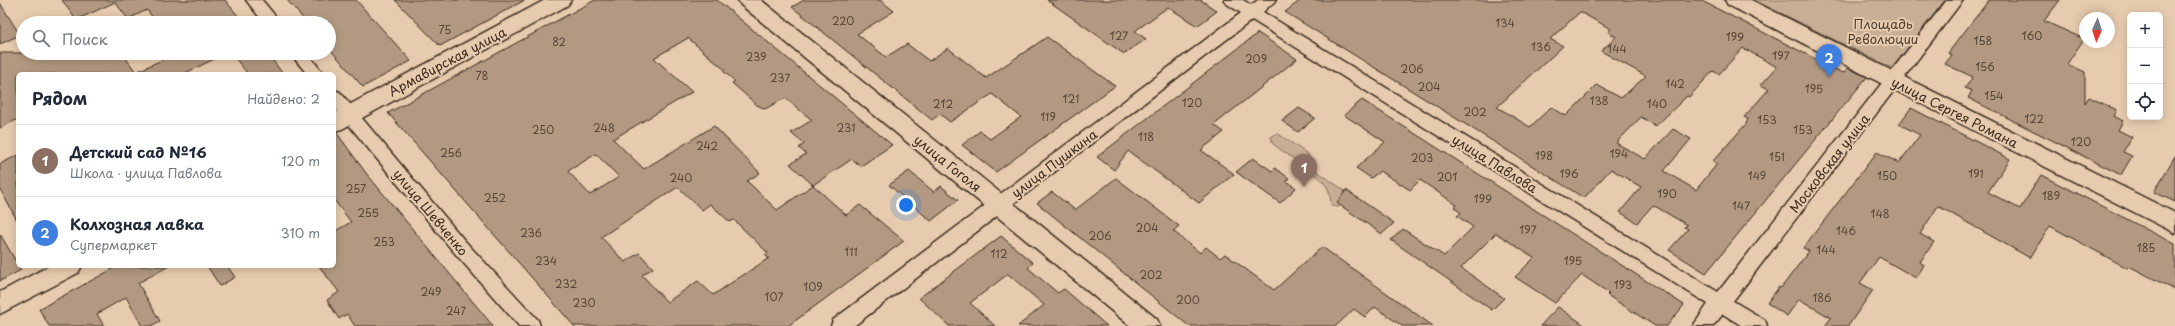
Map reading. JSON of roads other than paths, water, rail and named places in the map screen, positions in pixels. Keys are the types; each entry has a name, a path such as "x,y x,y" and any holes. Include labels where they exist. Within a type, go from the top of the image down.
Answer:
{"street":[{"path":"254,0 267,16"},
{"name":"Армавирская улица","path":"342,119 561,0"},
{"name":"улица Гоголя","path":"748,0 1148,326"},
{"name":"улица Павлова","path":"1232,0 1758,326"},
{"name":"улица Пушкина","path":"840,326 1268,0"},
{"name":"улица Сергея Романа","path":"1735,0 2175,224"},
{"name":"Московская улица","path":"1702,326 1955,0"},
{"path":"304,60 314,72"},
{"name":"улица Шевченко","path":"336,102 342,119 531,326"},
{"path":"0,304 66,268"}],"place":[{"name":"Колхозная лавка","path":"1829,77"},
{"name":"Детский сад №16","path":"1304,187"}],"park label":[{"name":"Площадь Революции","path":"1883,30"}]}
